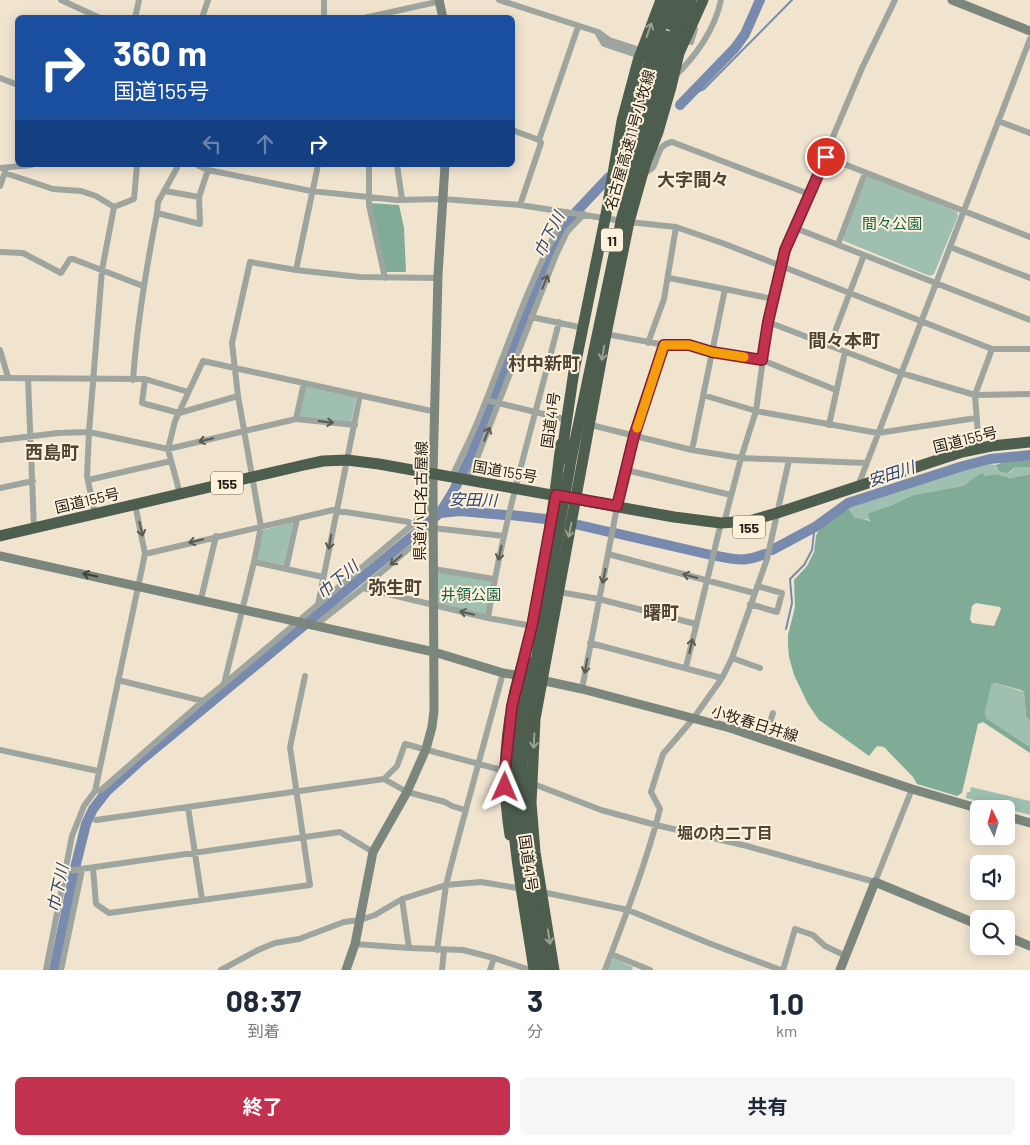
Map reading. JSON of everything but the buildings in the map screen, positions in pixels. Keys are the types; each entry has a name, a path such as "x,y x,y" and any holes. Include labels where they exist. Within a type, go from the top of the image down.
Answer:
{"highway":[{"name":"名古屋高速11号小牧線","path":"542,970 523,813 522,772 524,739 562,508 601,333 622,217 685,0"},
{"name":"国道41号","path":"554,970 535,852 531,802 535,719 590,425 601,333 629,222 691,0"},
{"path":"601,333 637,185 658,132 679,53 703,0"},
{"path":"565,459 564,438 574,371 607,209 622,121 638,61 670,1"},
{"name":"国道41号","path":"532,970 517,888 507,817 505,770 512,706 532,626 555,498 564,419 579,327 602,218 631,130 646,55 670,1"},
{"name":"11","path":"532,970 515,842 512,789 514,736 532,649 565,459 600,291 636,134 671,25 670,1"},
{"name":"国道155号","path":"0,542 324,461 379,464 433,477 555,498 703,528 722,525 748,527 858,486 979,448 1030,442"},
{"name":"国道155号","path":"777,516 969,457 1030,448"},
{"name":"国道155号","path":"0,536 95,514 136,507 180,494 254,480"},
{"path":"532,649 518,732 516,773 524,866 542,970"}],"main road":[{"path":"952,0 1030,31"},
{"path":"440,1 442,15"},
{"name":"県道小口名古屋線","path":"346,970 355,944 372,852 407,792 426,749 434,711 433,477 438,278 445,167"},
{"name":"小牧春日井線","path":"0,556 434,652 503,673 582,688 765,738 912,789 970,806"},
{"path":"1015,819 1030,823"},
{"path":"840,970 875,882 970,921"},
{"path":"1015,940 1030,946"}],"street":[{"path":"61,0 94,15"},
{"path":"136,15 139,0"},
{"path":"203,15 208,0"},
{"path":"324,0 324,15"},
{"path":"499,0 598,32 609,40 646,55"},
{"path":"691,42 698,20 709,0"},
{"path":"667,84 696,55 714,20 721,0"},
{"path":"686,668 722,525 756,411 768,322 785,250 826,157 862,68 895,0"},
{"path":"375,15 440,1"},
{"path":"520,204 541,143 539,140 578,27"},
{"path":"598,32 604,44 646,55"},
{"path":"858,486 1030,39"},
{"path":"0,78 15,84"},
{"path":"998,121 1030,133"},
{"path":"515,131 539,140"},
{"path":"643,174 652,168 658,151 665,144 672,142 809,194"},
{"path":"826,157 1030,237"},
{"path":"4,170 20,167"},
{"path":"114,207 134,199 137,167"},
{"path":"134,380 135,345 158,202 177,167"},
{"path":"201,167 208,170 312,191 402,200 443,199 520,204 629,222 676,227 725,244 992,349 1030,349"},
{"path":"296,270 318,167"},
{"path":"369,167 369,205 385,278"},
{"path":"397,167 402,200"},
{"path":"4,170 53,189 81,191 96,196 114,207"},
{"path":"0,186 4,170"},
{"path":"156,214 200,224 199,197 208,170"},
{"path":"838,244 866,173"},
{"path":"165,191 199,197"},
{"path":"95,514 88,480 89,432 102,270 114,207"},
{"path":"459,480 486,400 542,262 567,212"},
{"path":"459,480 498,404 567,232 584,214"},
{"path":"648,343 664,299 676,227"},
{"path":"795,228 1030,320"},
{"path":"950,247 1030,278"},
{"path":"0,252 23,252 61,273 70,259 73,259 143,286"},
{"path":"830,345 864,255"},
{"path":"224,684 261,527 238,396 232,343 250,262 296,270 360,277 438,278"},
{"path":"669,278 773,299"},
{"path":"692,450 725,289"},
{"path":"531,318 579,327"},
{"path":"488,618 494,580 514,491 559,322"},
{"path":"768,322 901,373 975,395 1030,394"},
{"path":"601,333 648,343 689,345 712,352 762,360 836,390"},
{"path":"582,688 617,510 634,436 664,345"},
{"path":"979,448 975,395 992,349"},
{"path":"0,350 8,378"},
{"path":"829,424 845,352"},
{"path":"180,494 168,448 179,413 203,361 436,412"},
{"path":"0,378 145,380 188,392"},
{"path":"28,378 34,528"},
{"path":"145,380 142,404 179,413 238,396"},
{"path":"296,419 304,383"},
{"path":"318,605 360,395"},
{"path":"703,395 756,411 878,432 976,418"},
{"path":"486,400 564,419"},
{"path":"0,440 58,433 89,432 168,448 296,419 355,426"},
{"path":"590,425 692,450 741,458 866,462"},
{"path":"605,970 628,910 656,825 660,809 651,792 663,754 693,719 722,678 732,658 767,559 789,460"},
{"path":"88,480 171,461"},
{"path":"626,470 731,495"},
{"path":"0,488 33,481"},
{"path":"95,791 101,790 203,701 412,525 433,504"},
{"path":"46,970 68,871 72,836 84,806 95,791 145,554 136,507"},
{"path":"145,554 216,536 336,510 409,522 412,525"},
{"path":"286,569 297,519"},
{"path":"316,625 363,588 433,528 504,536"},
{"path":"201,599 216,536"},
{"path":"608,554 708,580 782,593 777,612 750,604"},
{"path":"254,562 324,577"},
{"path":"434,569 494,580"},
{"path":"363,588 488,618 532,626"},
{"path":"559,592 599,599 696,624"},
{"path":"590,643 722,678"},
{"path":"732,658 760,668"},
{"path":"442,970 440,950 446,885 503,673"},
{"path":"93,868 96,904 109,913 310,884 290,747 305,676"},
{"path":"118,680 203,701"},
{"path":"765,738 773,713"},
{"path":"96,820 384,779 397,766 405,744 505,770"},
{"path":"0,750 98,771"},
{"path":"384,779 407,792 446,802 465,810"},
{"path":"531,783 588,806 656,825 747,846 875,882 912,789"},
{"path":"188,807 202,900"},
{"path":"68,871 340,832 372,852"},
{"path":"61,970 81,870"},
{"path":"221,970 258,950 276,943 299,939 344,922 360,920 375,915 402,899 446,885 482,882 517,888"},
{"path":"542,892 628,910 711,944 782,970 795,929 813,935 825,946 846,956"},
{"path":"402,899 409,948"},
{"path":"355,944 462,950 532,970"},
{"path":"611,954 650,970"},
{"path":"490,970 494,958"}],"green space":[{"name":"間々公園","path":"870,175 957,212 958,216 934,274 930,276 844,241 843,238 866,178"},
{"path":"369,203 399,205 404,228 406,272 385,272"},
{"path":"305,386 356,397 351,423 299,417"},
{"path":"1030,459 1030,467 1015,467 1008,473 999,471 995,465 1005,462"},
{"path":"990,464 1009,473 1015,467 1030,467 1030,474 1011,478 995,474 984,476 962,486 913,495 890,506 868,513 871,520 855,518 848,508 955,472"},
{"path":"982,473 984,476 995,474 1011,478 1030,474 1030,722 1026,716 1024,692 996,683 992,684 985,711 986,718 1030,747 1030,753 983,722 978,724 962,793 957,796 917,784 913,777 884,747 877,746 869,756 819,720 808,704 794,675 789,657 788,635 795,607 794,580 807,566 814,552 819,529 848,508 855,518 870,521 868,513 890,506 913,495 962,486","holes":["976,603 1000,607 1001,609 994,626 972,623 970,619 972,606"]},
{"path":"293,522 284,565 257,560 263,530"},
{"name":"井領公園","path":"434,569 494,579 488,618 433,605"},
{"path":"996,683 1024,692 1026,716 1030,722 1030,747 986,718 985,711 992,684"},
{"path":"971,787 1030,801 1030,815 1015,811 1015,800 974,800 966,798 967,792 970,792"},
{"path":"613,958 633,967 632,970 608,970"}],"waterway":[{"name":"巾下川","path":"680,105 735,48 745,34 760,0"},
{"path":"690,95 704,89 792,0"},
{"name":"巾下川","path":"54,970 75,868 86,824 93,809 107,791 140,761 440,513 470,458 522,324 556,245 576,212 609,177"},
{"name":"安田川","path":"772,550 815,527 848,503 963,466 990,459 1030,455"},
{"name":"安田川","path":"440,513 460,511 505,515"},
{"name":"安田川","path":"511,515 545,519"},
{"name":"安田川","path":"579,525 609,532"},
{"name":"安田川","path":"615,533 711,555"},
{"path":"786,629 792,603 790,579 804,565 812,550 814,533"},
{"name":"安田川","path":"717,556 741,560 765,554"}],"slow traffic":[{"path":"637,428 664,345 689,345 712,352 744,357"}],"district":[{"name":"大字間々","path":"693,179"},
{"name":"間々本町","path":"844,340"},
{"name":"村中新町","path":"544,363"},
{"name":"西島町","path":"52,452"},
{"name":"弥生町","path":"395,587"},
{"name":"曙町","path":"661,612"},
{"name":"堀の内二丁目","path":"725,832"}],"route":[{"path":"505,787 512,706 532,626 556,495 617,506 634,436 664,345 689,345 712,352 762,360 768,322 785,250 826,157"}]}
